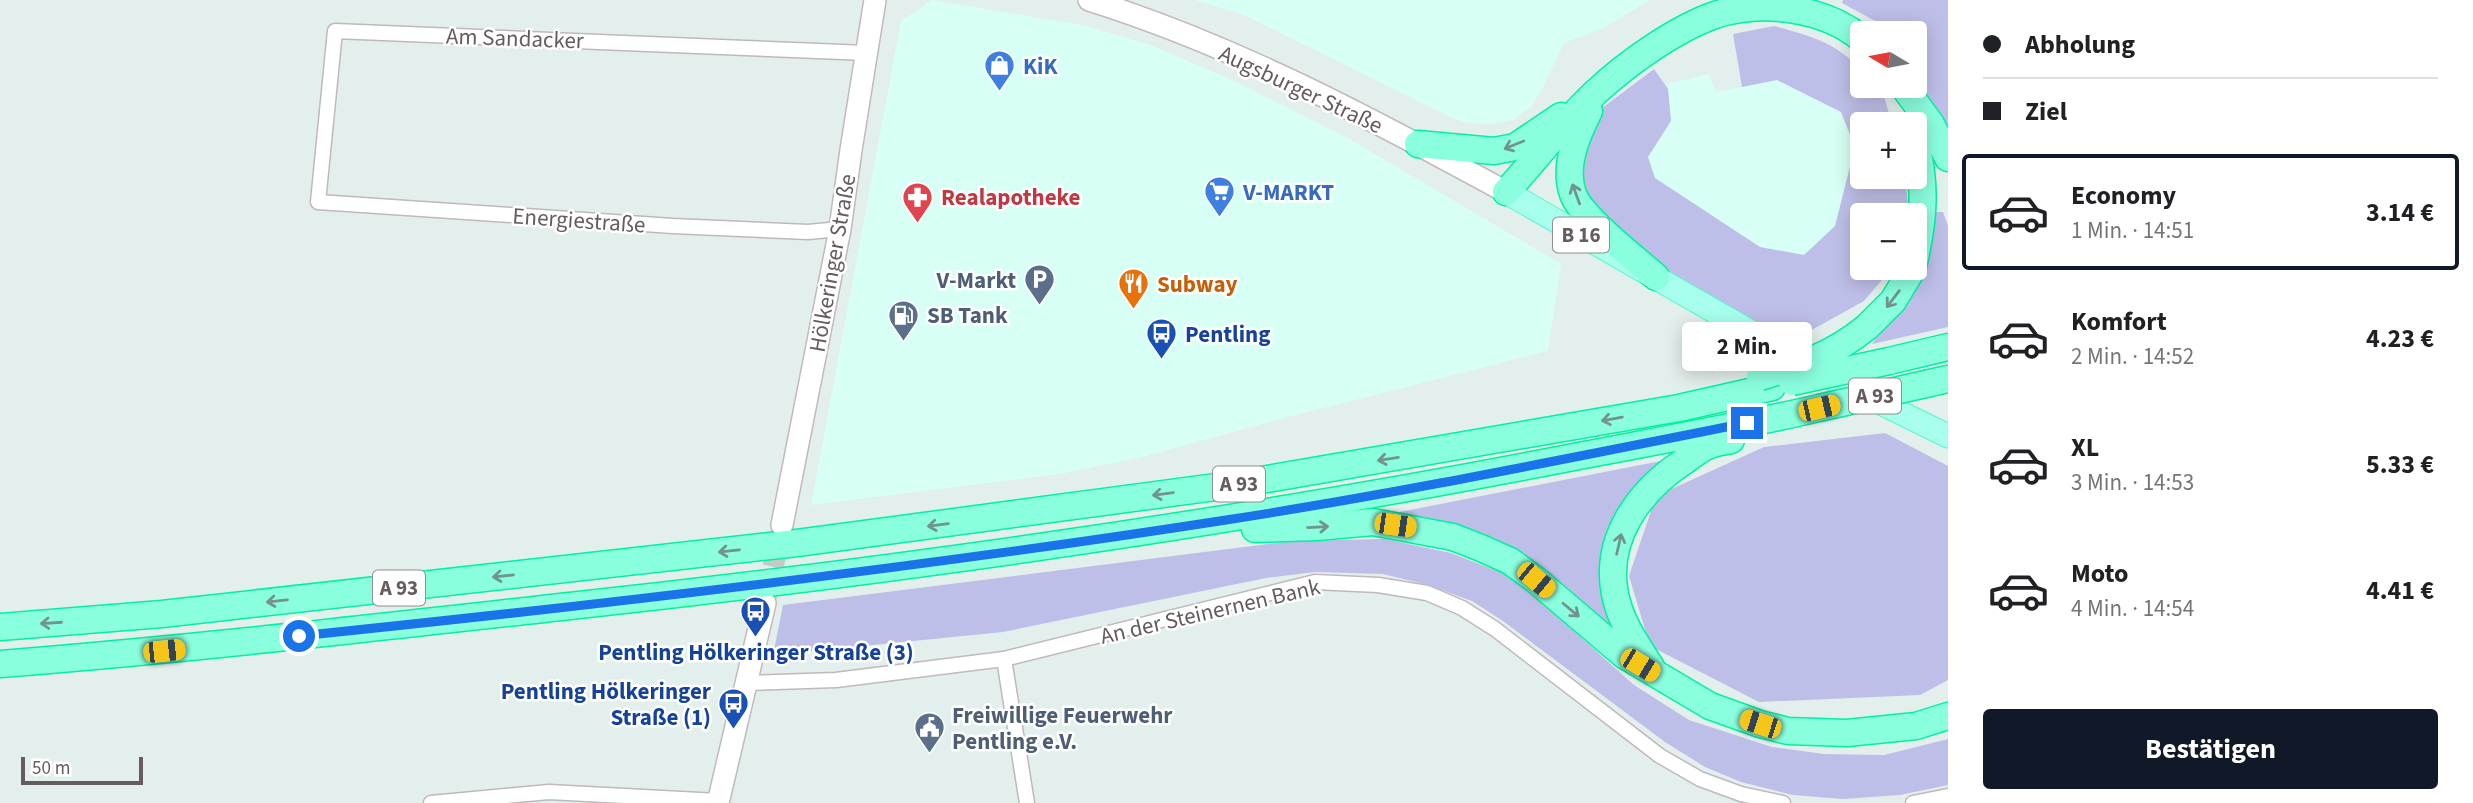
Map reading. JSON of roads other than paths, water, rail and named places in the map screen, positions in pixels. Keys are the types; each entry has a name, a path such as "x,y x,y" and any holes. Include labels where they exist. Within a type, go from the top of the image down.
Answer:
{"highway":[{"path":"1418,144 1494,151 1515,147 1638,59 1715,15 1748,9 1802,10 1832,21 1850,32"},
{"path":"1506,192 1601,88"},
{"path":"1601,88 1579,132 1572,153 1573,194 1583,211 1656,278"},
{"path":"1912,98 1931,124 1948,158"},
{"path":"1766,382 1843,346 1893,302 1906,280"},
{"name":"A 93","path":"0,627 162,614 797,544 1238,484 1679,408 1766,382 1889,361 1948,347"},
{"name":"A 93","path":"0,664 164,651 783,583 1227,520 1398,491 1810,410 1939,381"},
{"path":"1656,674 1634,642 1619,612 1615,592 1616,557 1625,522 1633,508 1657,481 1709,445 1780,430 1810,410"},
{"path":"1227,520 1253,529 1373,522 1417,528 1453,537 1510,561 1624,655 1710,706 1760,724 1788,731 1847,733 1916,726 1948,716"}],"main road":[{"name":"B 16","path":"1506,192 1838,382 1948,436"}],"street":[{"name":"Hölkeringer Straße","path":"782,525 840,229 876,0"},
{"name":"Augsburger Straße","path":"1089,0 1268,69 1418,144 1506,192"},
{"name":"Am Sandacker","path":"318,202 335,31 867,53"},
{"name":"Energiestraße","path":"318,202 673,226 808,232 840,229"},
{"name":"An der Steinernen Bank","path":"746,683 836,680 1004,659 1315,582 1405,588 1427,593 1462,608 1495,629 1660,756 1700,779 1741,794 1783,803"},
{"path":"431,803 549,792 718,802 765,603"},
{"path":"1004,659 1027,803"},
{"path":"1913,803 1948,796"}],"tunnel":[{"path":"766,597 781,533"}],"place":[{"name":"KiK","path":"1000,93"},
{"name":"V-MARKT","path":"1220,219"},
{"name":"Realapotheke","path":"918,224"},
{"name":"V-Markt","path":"1039,307"},
{"name":"Subway","path":"1134,311"},
{"name":"SB Tank","path":"904,342"},
{"name":"Pentling","path":"1162,361"},
{"name":"Pentling Hölkeringer Straße (3)","path":"756,638"},
{"name":"Pentling Hölkeringer Straße (1)","path":"734,731"},
{"name":"Freiwillige Feuerwehr Pentling e.V.","path":"929,755"}]}
